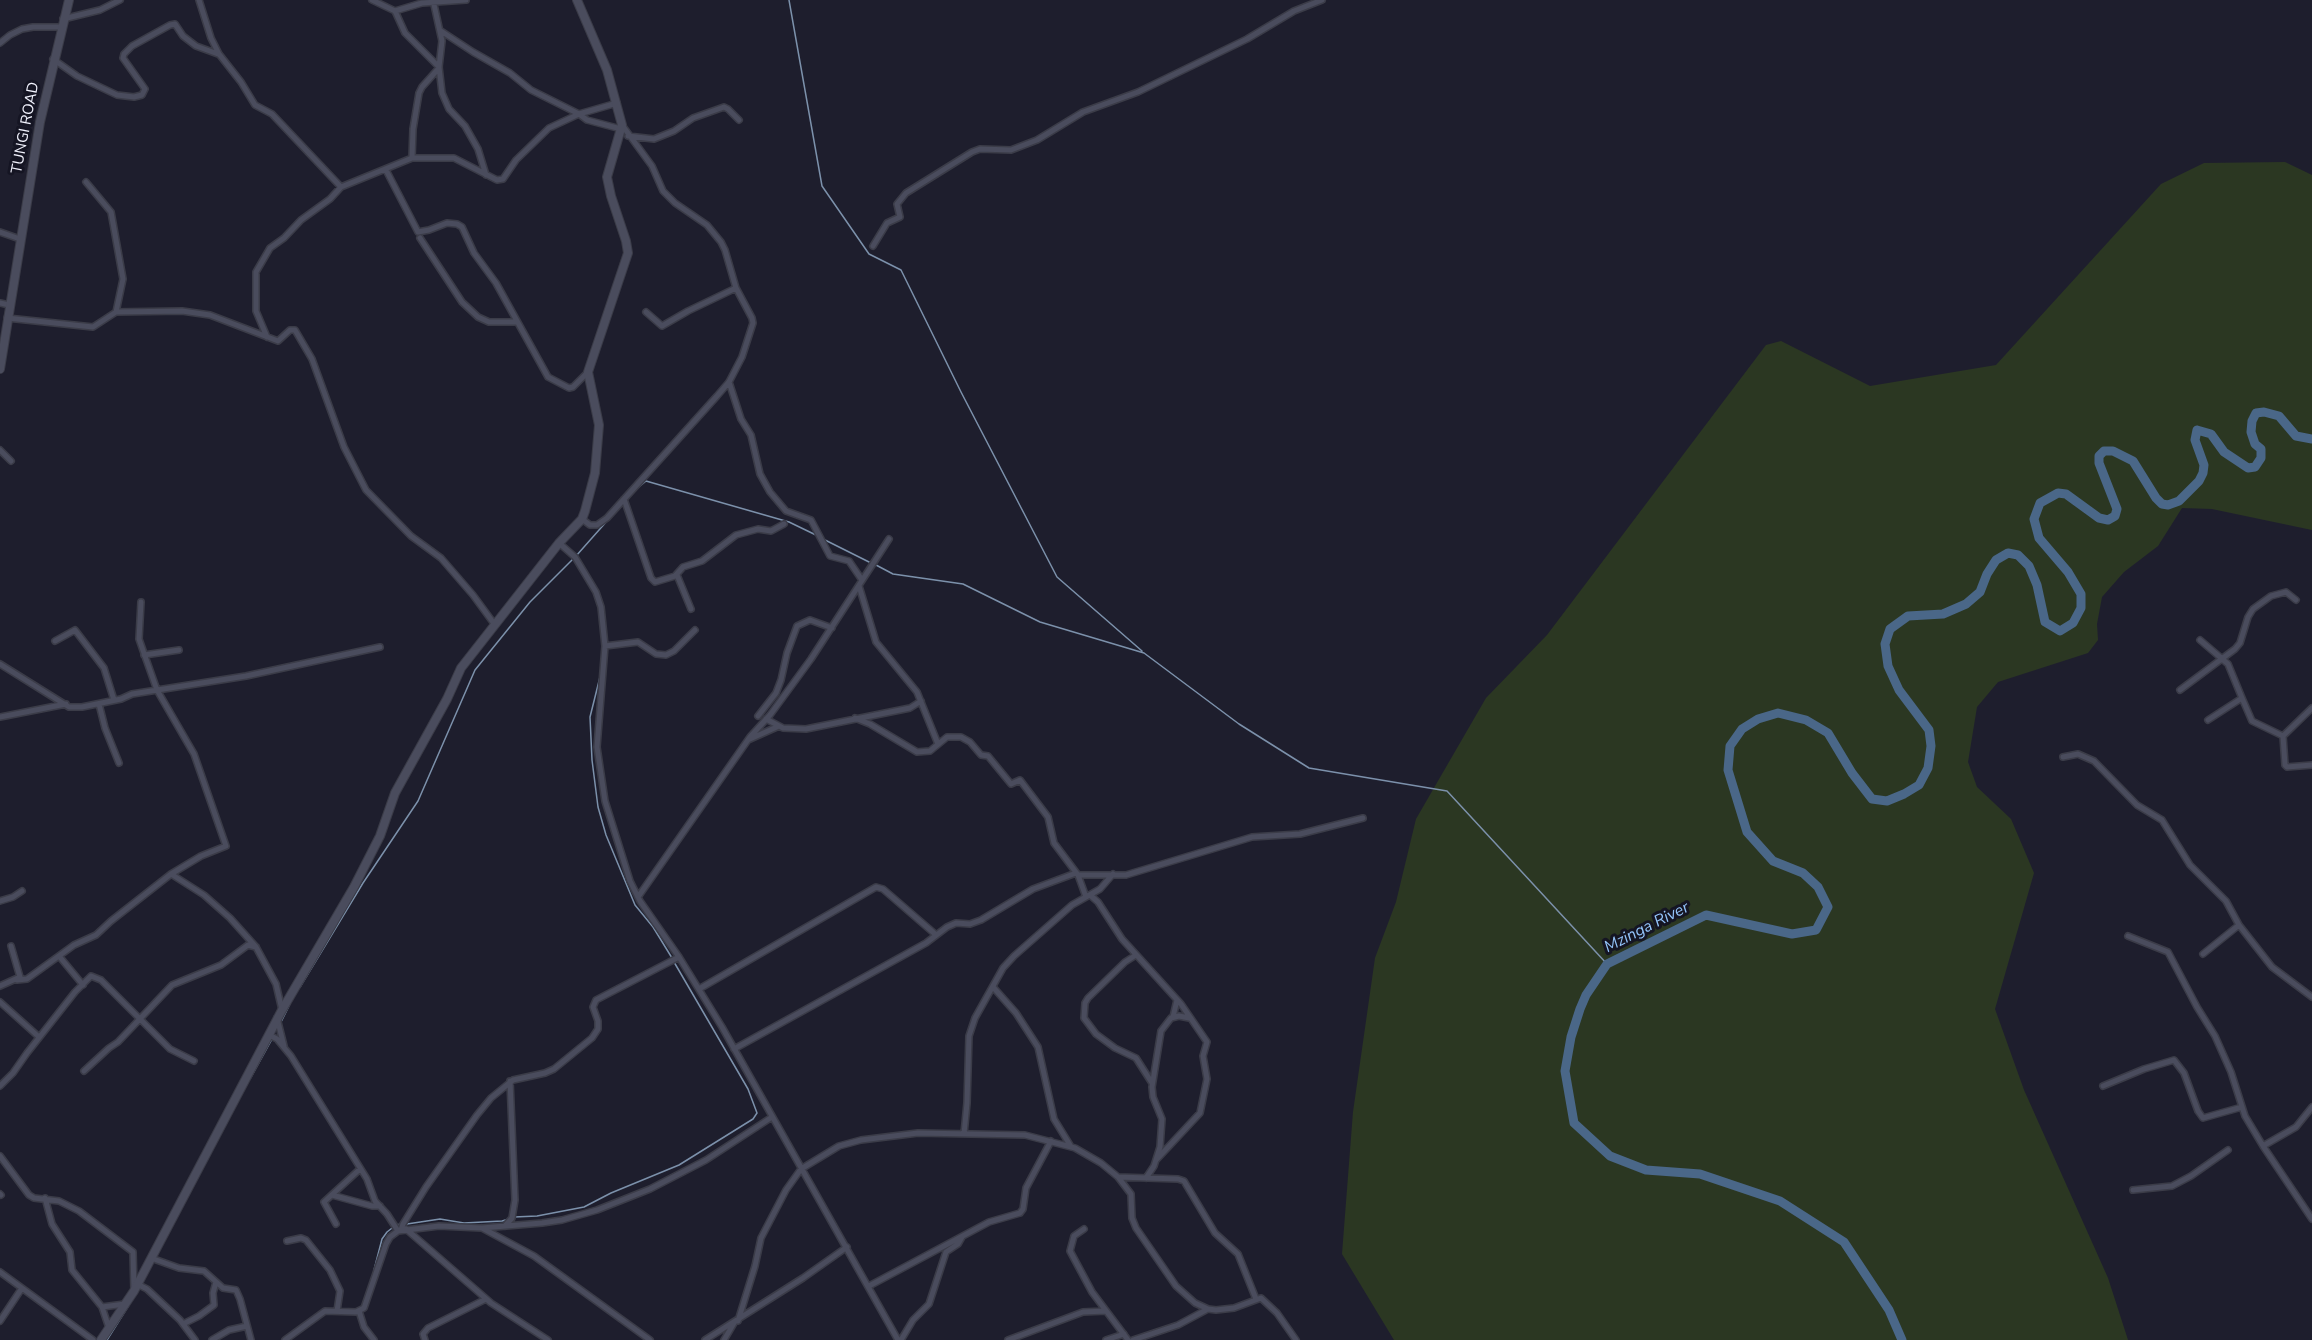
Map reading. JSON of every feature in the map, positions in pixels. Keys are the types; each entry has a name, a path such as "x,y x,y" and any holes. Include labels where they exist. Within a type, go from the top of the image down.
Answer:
{"street":[{"name":"TUNGI ROAD","path":"0,369 40,122 53,59 69,0"},
{"path":"0,43 22,29 62,23 100,10 120,0"},
{"path":"199,0 210,38 255,105 272,114 341,187"},
{"path":"372,0 395,11 405,33 439,67"},
{"path":"395,11 433,1 466,0"},
{"path":"386,170 418,232 447,223 457,224 462,228 474,253 496,283 550,379 569,388 573,387 588,372 628,253 607,177 621,127 617,103 602,54 577,0"},
{"path":"873,246 887,224 900,217 897,204 900,199 972,152 980,149 1011,150 1037,140 1083,112 1149,87 1246,39 1294,10 1322,0"},
{"path":"433,1 436,20 441,31 439,67 445,103 465,126 474,141 486,175"},
{"path":"53,59 77,76 117,95 134,97 142,95 145,89 123,58 124,54 132,46 170,25 175,24 183,36 196,46 219,54"},
{"path":"441,31 510,73 531,90 579,114 586,120 621,127 652,166 660,186 669,197 683,210 704,222 721,242 736,288 753,318 742,357 729,382 624,499 597,525 590,525 582,519"},
{"path":"412,159 413,129 419,93 439,67"},
{"path":"267,337 256,311 256,272 270,248 284,238 301,220 330,199 341,187 412,159 454,158 497,180 503,179 516,160 549,128 579,114 617,103"},
{"path":"628,136 654,139 693,118 724,107 739,120"},
{"path":"86,182 111,212 123,279 116,312"},
{"path":"0,232 20,240"},
{"path":"420,238 462,302 478,317 489,322 517,322"},
{"path":"646,312 662,326 687,311 736,288"},
{"path":"0,303 9,305"},
{"path":"7,318 93,327 116,312 182,311 210,315 279,341 290,330 295,330 312,359 340,438 366,490 406,532 441,558 495,625"},
{"path":"0,1272 101,1340 125,1304 277,1018 359,877 380,836 394,793 447,699 461,668 559,543 582,519 595,473 599,425 588,372"},
{"path":"729,382 741,419 751,435 760,474 770,492 786,511 811,520 830,556 849,561 862,580"},
{"path":"0,450 10,461"},
{"path":"624,499 652,580 657,582 676,575 683,567 700,562 714,554 736,535 758,529 769,532 784,524"},
{"path":"638,897 746,742 766,719 832,628 890,539"},
{"path":"559,543 575,557 596,592 601,607 605,646 598,735 599,766 616,842 630,881 734,1049 900,1340 913,1320 929,1304 945,1252 958,1244 963,1236"},
{"path":"676,575 691,609"},
{"path":"858,586 876,642 912,685 938,744"},
{"path":"2180,690 2240,643 2248,617 2253,609 2271,596 2286,592 2296,600"},
{"path":"0,986 27,979 74,945 96,935 171,874 201,856 226,846 195,754 157,690 144,655 139,639 141,602"},
{"path":"758,716 776,693 782,680 787,653 797,626 810,620 832,628"},
{"path":"55,641 75,630 104,668 114,700"},
{"path":"605,646 638,642 656,654 666,655 674,651 695,630"},
{"path":"2200,640 2228,664 2252,721 2283,736"},
{"path":"0,664 69,706 99,704 132,694 246,676 380,647"},
{"path":"144,655 179,650"},
{"path":"2208,720 2242,698"},
{"path":"766,719 779,726 806,729 910,708 921,701"},
{"path":"0,717 66,704"},
{"path":"99,704 105,728 119,763"},
{"path":"2312,708 2283,736 2287,768 2312,765"},
{"path":"855,718 870,724 912,750 927,752 947,737 967,739 981,755 988,756 1011,784 1020,780 1048,817 1054,843 1077,874 1088,896 1098,902 1113,928 1177,1000 1207,1042 1203,1056 1207,1079 1200,1113 1157,1159 1146,1178"},
{"path":"746,742 779,726"},
{"path":"2063,757 2078,754 2094,761 2137,805 2162,819 2190,866 2226,901 2239,925 2272,967 2312,997"},
{"path":"734,1049 926,943 935,934 956,922 970,924 981,920 1033,889 1077,874 1126,875 1252,837 1300,834 1363,818"},
{"path":"171,874 204,895 230,918 256,947 276,984 282,1010"},
{"path":"964,1134 969,1036 975,1018 1003,968 1072,905 1104,886 1113,874"},
{"path":"699,990 876,887 888,893 935,934"},
{"path":"0,900 13,897 22,891"},
{"path":"2203,954 2239,925"},
{"path":"2128,936 2168,952 2196,1008 2215,1036 2253,1131 2312,1219"},
{"path":"84,1071 118,1042 172,985 221,965 248,945 256,947"},
{"path":"11,946 20,976 17,980"},
{"path":"1136,955 1088,998 1084,1018 1096,1034 1115,1048 1136,1058 1153,1084"},
{"path":"59,956 83,985"},
{"path":"402,1230 403,1224 426,1187 491,1098 510,1082 522,1076 545,1073 563,1062 596,1034 598,1021 592,1007 596,1000 679,957"},
{"path":"0,1086 91,976 100,979 173,1051 194,1061"},
{"path":"993,987 1016,1013 1038,1047 1054,1119 1071,1147"},
{"path":"1173,1017 1177,1000"},
{"path":"0,1002 39,1037"},
{"path":"1157,1159 1162,1119 1153,1097 1153,1084 1161,1031 1167,1021 1173,1017 1189,1018"},
{"path":"277,1018 284,1047"},
{"path":"269,1035 274,1036 284,1047 369,1183 374,1199 380,1206 402,1230 486,1299 548,1340"},
{"path":"2103,1086 2144,1069 2174,1060 2184,1073 2198,1111 2203,1118 2242,1107"},
{"path":"505,1226 512,1218 514,1210 510,1082"},
{"path":"2264,1146 2296,1127 2312,1107"},
{"path":"285,1340 325,1311 358,1311 367,1303 386,1244 390,1237 402,1230 449,1226 482,1228 505,1226 562,1220 597,1210 650,1189 706,1160 772,1117"},
{"path":"724,1340 736,1322 755,1266 761,1238 786,1190 801,1168 839,1146 861,1140 918,1133 1025,1135 1071,1147 1101,1163 1118,1177 1131,1194 1133,1222 1176,1286 1195,1303 1208,1309"},
{"path":"869,1286 989,1222 1022,1211 1026,1188 1051,1141"},
{"path":"2133,1190 2172,1186 2191,1176 2228,1150"},
{"path":"0,1156 29,1195 34,1198 59,1201 79,1211 133,1252 135,1287"},
{"path":"336,1224 324,1204 360,1169"},
{"path":"1118,1177 1184,1181 1215,1233 1239,1254 1256,1299"},
{"path":"332,1195 380,1206"},
{"path":"45,1198 52,1224 70,1252 72,1272 102,1307 109,1328"},
{"path":"514,1210 521,1224"},
{"path":"482,1228 534,1256 650,1340"},
{"path":"1084,1229 1074,1236 1070,1251 1092,1292 1128,1340"},
{"path":"287,1241 301,1238 306,1240 330,1270 340,1291 337,1311"},
{"path":"705,1340 736,1322 847,1247"},
{"path":"151,1258 178,1268 204,1271 223,1288 237,1291 251,1340"},
{"path":"183,1324 199,1316 213,1305 213,1290 216,1282"},
{"path":"135,1287 161,1302 195,1340"},
{"path":"0,1321 22,1288"},
{"path":"1133,1340 1178,1325 1208,1309 1234,1308 1261,1298 1269,1304 1296,1340"},
{"path":"425,1340 423,1334 428,1328 486,1299"},
{"path":"102,1307 125,1304"},
{"path":"358,1311 364,1327 374,1340"},
{"path":"1008,1340 1083,1312 1106,1311"},
{"path":"212,1340 229,1330 247,1326"},
{"path":"1031,1333 1037,1340"},
{"path":"1106,1340 1124,1334"}],"green space":[{"path":"2285,162 2312,175 2312,530 2212,509 2182,508 2158,546 2124,572 2102,597 2097,624 2098,640 2088,653 1998,682 1977,707 1968,762 1977,787 2011,819 2034,873 1995,1009 2024,1090 2108,1278 2128,1340 1394,1340 1342,1254 1353,1112 1375,958 1396,902 1416,819 1486,698 1547,635 1766,345 1781,341 1870,386 1996,365 2161,184 2204,163"}],"waterway":[{"path":"789,0 822,186 869,254 901,270 1057,577 1142,651"},
{"name":"Mzinga River","path":"1902,1340 1889,1310 1844,1242 1780,1201 1700,1174 1646,1170 1610,1156 1574,1123 1565,1071 1571,1037 1586,995 1607,964 1706,915 1792,934 1816,930 1828,907 1818,887 1803,873 1773,861 1747,832 1728,770 1730,746 1742,729 1758,719 1778,713 1806,720 1828,733 1852,773 1872,799 1887,801 1919,785 1928,768 1931,746 1929,730 1899,690 1888,666 1885,644 1890,629 1908,616 1943,614 1966,604 1980,592 1996,560 2008,553 2018,555 2029,566 2037,585 2045,622 2060,631 2073,623 2081,608 2081,594 2068,572 2039,538 2034,519 2040,503 2058,493 2066,494 2099,518 2108,520 2115,516 2117,509 2099,463 2099,456 2104,451 2113,451 2133,461 2156,498 2162,504 2168,505 2179,501 2199,481 2203,473 2204,465 2195,440 2197,430 2211,434 2224,452 2248,468 2255,467 2261,458 2261,449 2255,444 2251,432 2252,421 2256,413 2264,412 2279,416 2296,436 2312,439"},
{"path":"634,491 646,481 789,522 818,536"},
{"path":"576,556 607,521"},
{"path":"825,540 871,563"},
{"path":"300,987 363,883 418,801 475,670 530,602 573,559"},
{"path":"876,565 893,574 963,584 1040,622 1144,653 1239,724 1309,768 1447,791 1607,964"},
{"path":"600,677 590,717 592,760 598,807 606,835 635,905 653,927 672,958"},
{"path":"514,1217 537,1216 584,1207 611,1193 679,1165 753,1119 757,1113 748,1089 674,962"},
{"path":"280,1024 290,1004"},
{"path":"250,1079 272,1039"},
{"path":"188,1196 218,1139"},
{"path":"407,1224 440,1219 464,1223 509,1219"},
{"path":"374,1270 382,1239 396,1225 402,1224"},
{"path":"107,1340 129,1305"}]}
